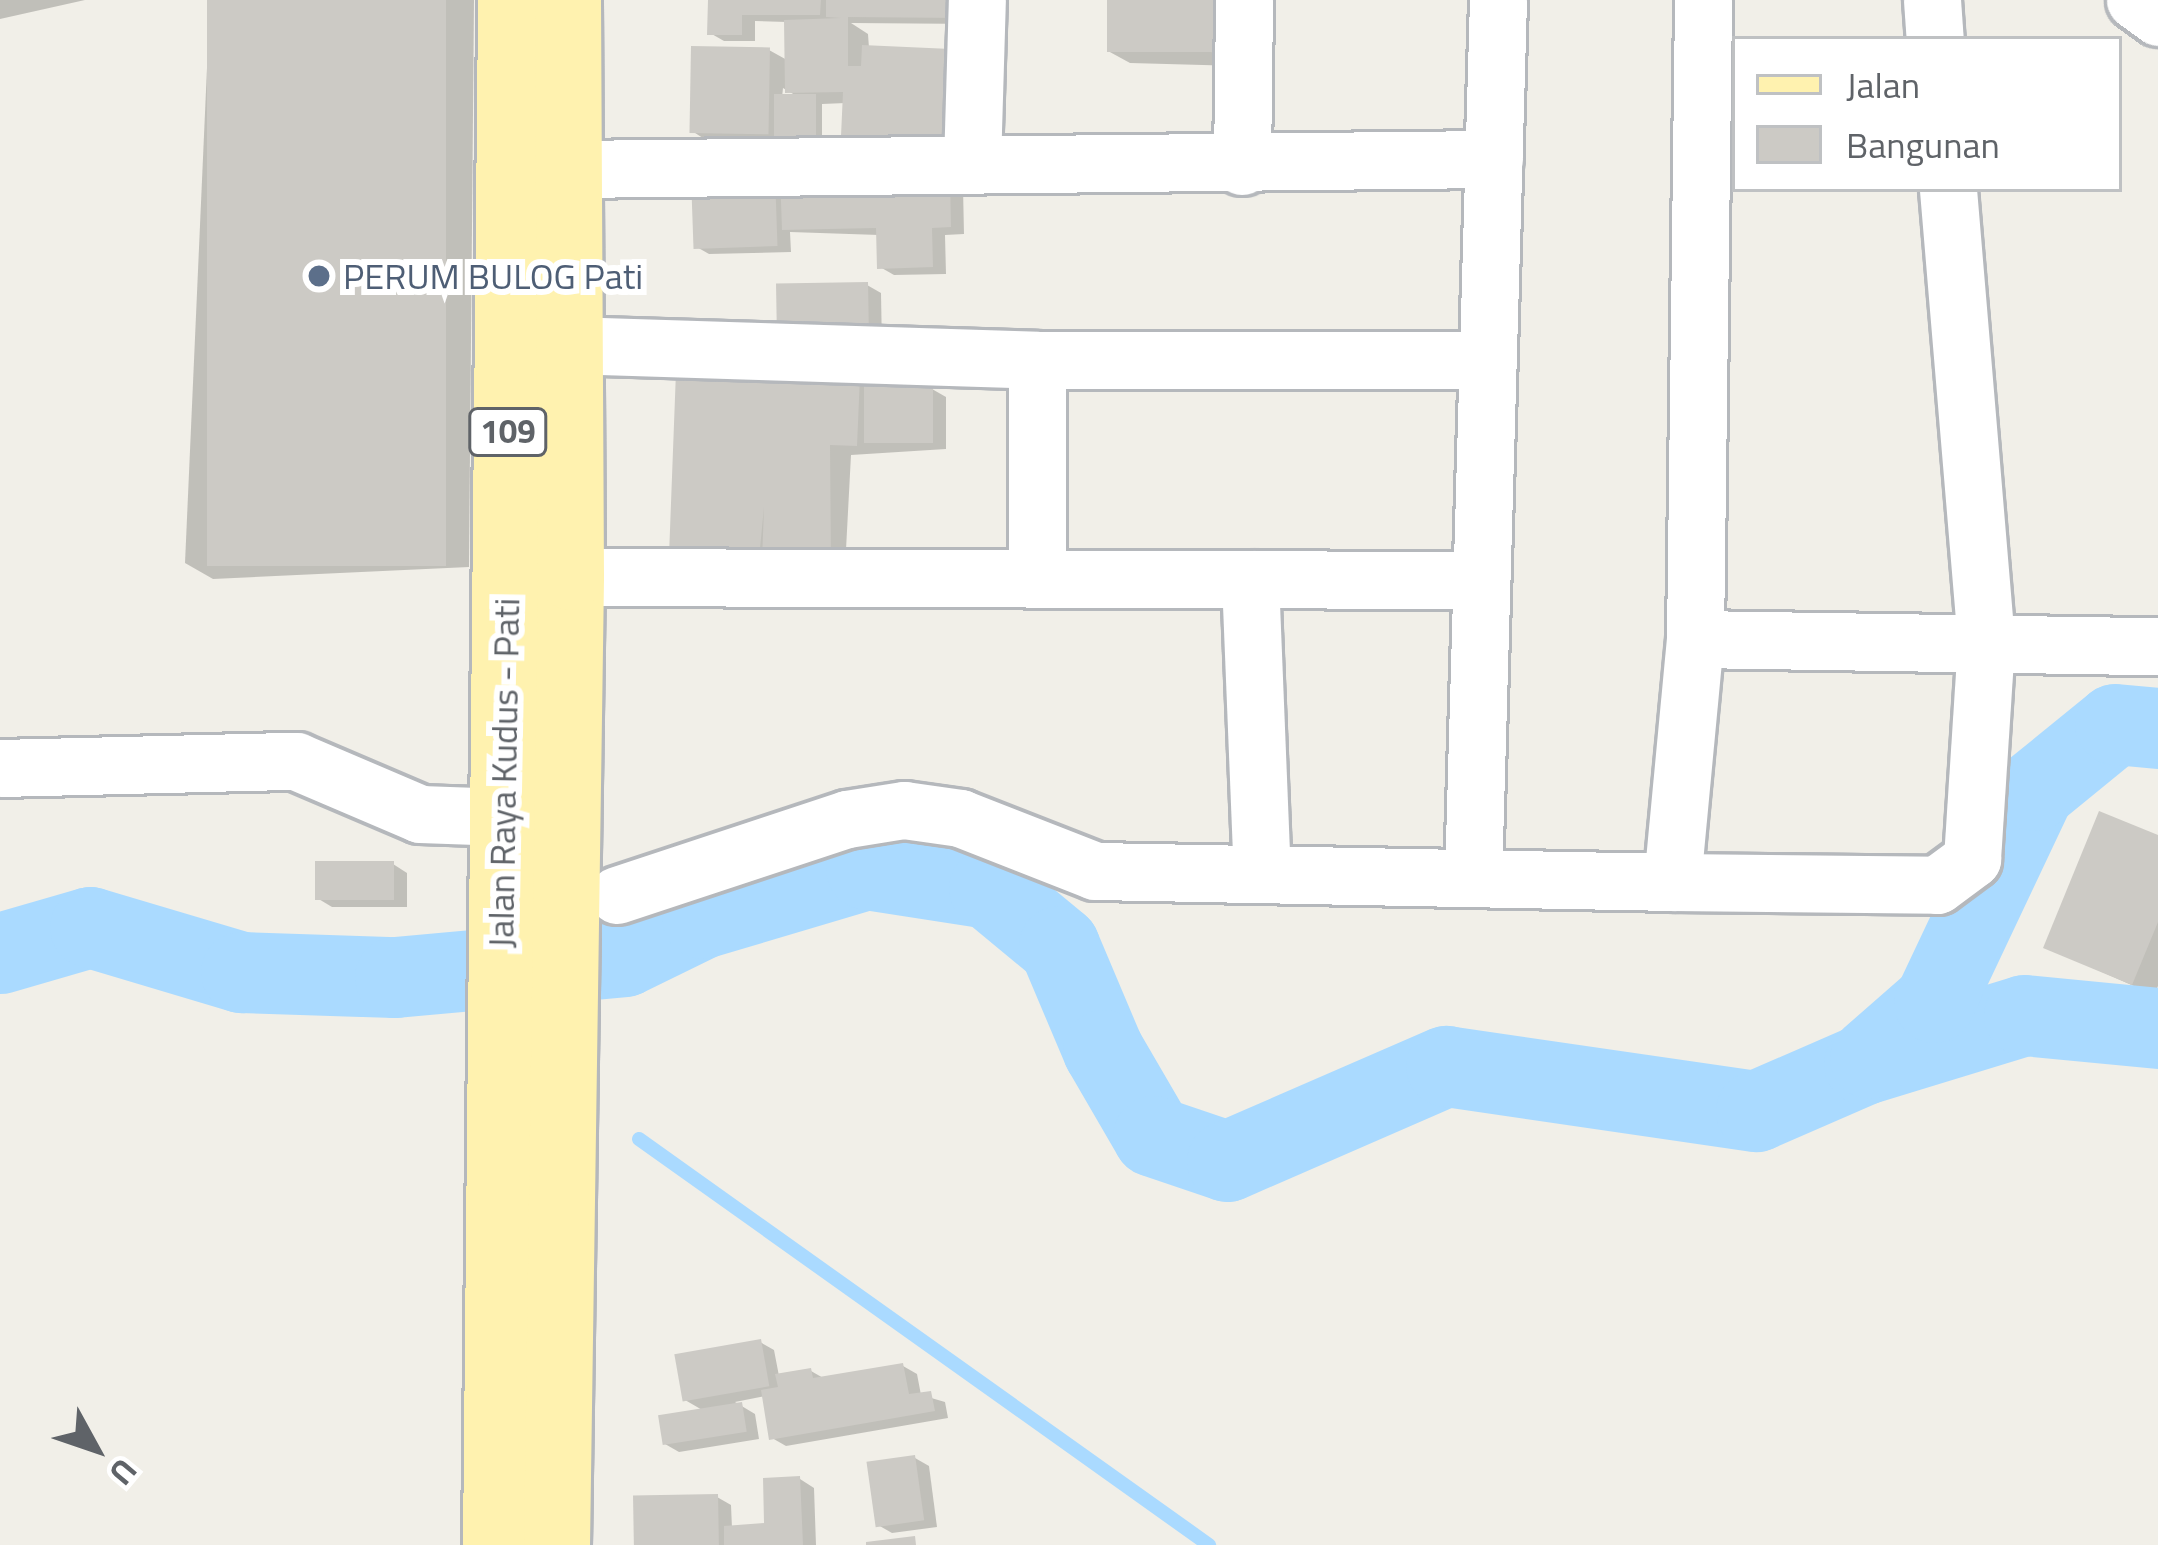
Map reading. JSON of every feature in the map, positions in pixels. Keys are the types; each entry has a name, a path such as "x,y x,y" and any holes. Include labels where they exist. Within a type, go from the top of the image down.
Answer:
{"main road":[{"name":"Jalan Raya Kudus - Pati","path":"496,1545 511,0"},
{"name":"Jalan Raya Kudus - Pati","path":"557,1545 571,577 568,0"}],"street":[{"path":"972,164 977,0"},
{"path":"1242,166 1244,0"},
{"path":"1473,878 1483,360 1498,0"},
{"path":"1672,882 1695,640 1703,0"},
{"path":"1932,0 1935,36"},
{"path":"2135,0 2158,17"},
{"path":"568,169 1242,166 1494,159"},
{"path":"617,895 847,819 904,810 960,818 1095,871 1937,884 1961,872 1974,850 1986,642 1948,192"},
{"path":"569,345 1037,360 1483,360"},
{"path":"1037,360 1037,577"},
{"path":"571,577 1477,580"},
{"path":"1250,579 1262,872"},
{"path":"1695,640 2158,646"},
{"path":"0,768 296,761 420,814 504,840"}],"building":[{"name":"PERUM BULOG Pati","path":"207,0 446,0 446,566 207,566"},
{"path":"708,0 821,0 820,15 742,15 742,35 707,35"},
{"path":"826,0 962,0 962,18 848,17 848,66 861,66 862,45 951,49 946,141 841,136 843,92 785,93 784,20 841,18 826,17"},
{"path":"1107,0 1220,0 1220,52 1107,52"},
{"path":"691,46 770,47 768,134 689,133"},
{"path":"774,94 816,94 816,139 774,139"},
{"path":"780,173 950,176 951,227 932,228 933,267 877,269 876,228 782,230"},
{"path":"775,175 777,246 694,249 691,178"},
{"path":"868,282 869,341 777,343 776,284"},
{"path":"676,371 860,376 857,446 830,445 831,563 762,561 764,507 759,559 669,556"},
{"path":"864,386 933,386 933,443 864,443"},
{"path":"2099,811 2158,835 2158,922 2132,985 2043,948"},
{"path":"315,861 394,861 394,900 315,900"},
{"path":"761,1339 769,1386 683,1402 674,1354"},
{"path":"903,1363 909,1394 931,1391 935,1411 769,1440 761,1390 778,1387 775,1374 811,1368 813,1378"},
{"path":"742,1402 747,1432 663,1445 658,1415"},
{"path":"915,1455 924,1520 876,1527 866,1462"},
{"path":"800,1476 803,1545 724,1545 724,1526 764,1523 763,1478"},
{"path":"718,1494 719,1545 634,1545 633,1495"},
{"path":"915,1536 916,1545 866,1545 866,1542"}],"waterway":[{"path":"1870,1058 1934,1002 2034,790 2115,724 2158,728"},
{"path":"0,953 90,927 241,972 395,977 624,956 702,918 866,869 989,888 1059,946 1103,1050 1153,1136 1227,1161 1446,1066 1756,1111 1864,1064 2024,1015 2158,1028"},
{"path":"639,1139 1209,1545"}],"place":[{"name":"PERUM BULOG Pati","path":"319,276"}]}
